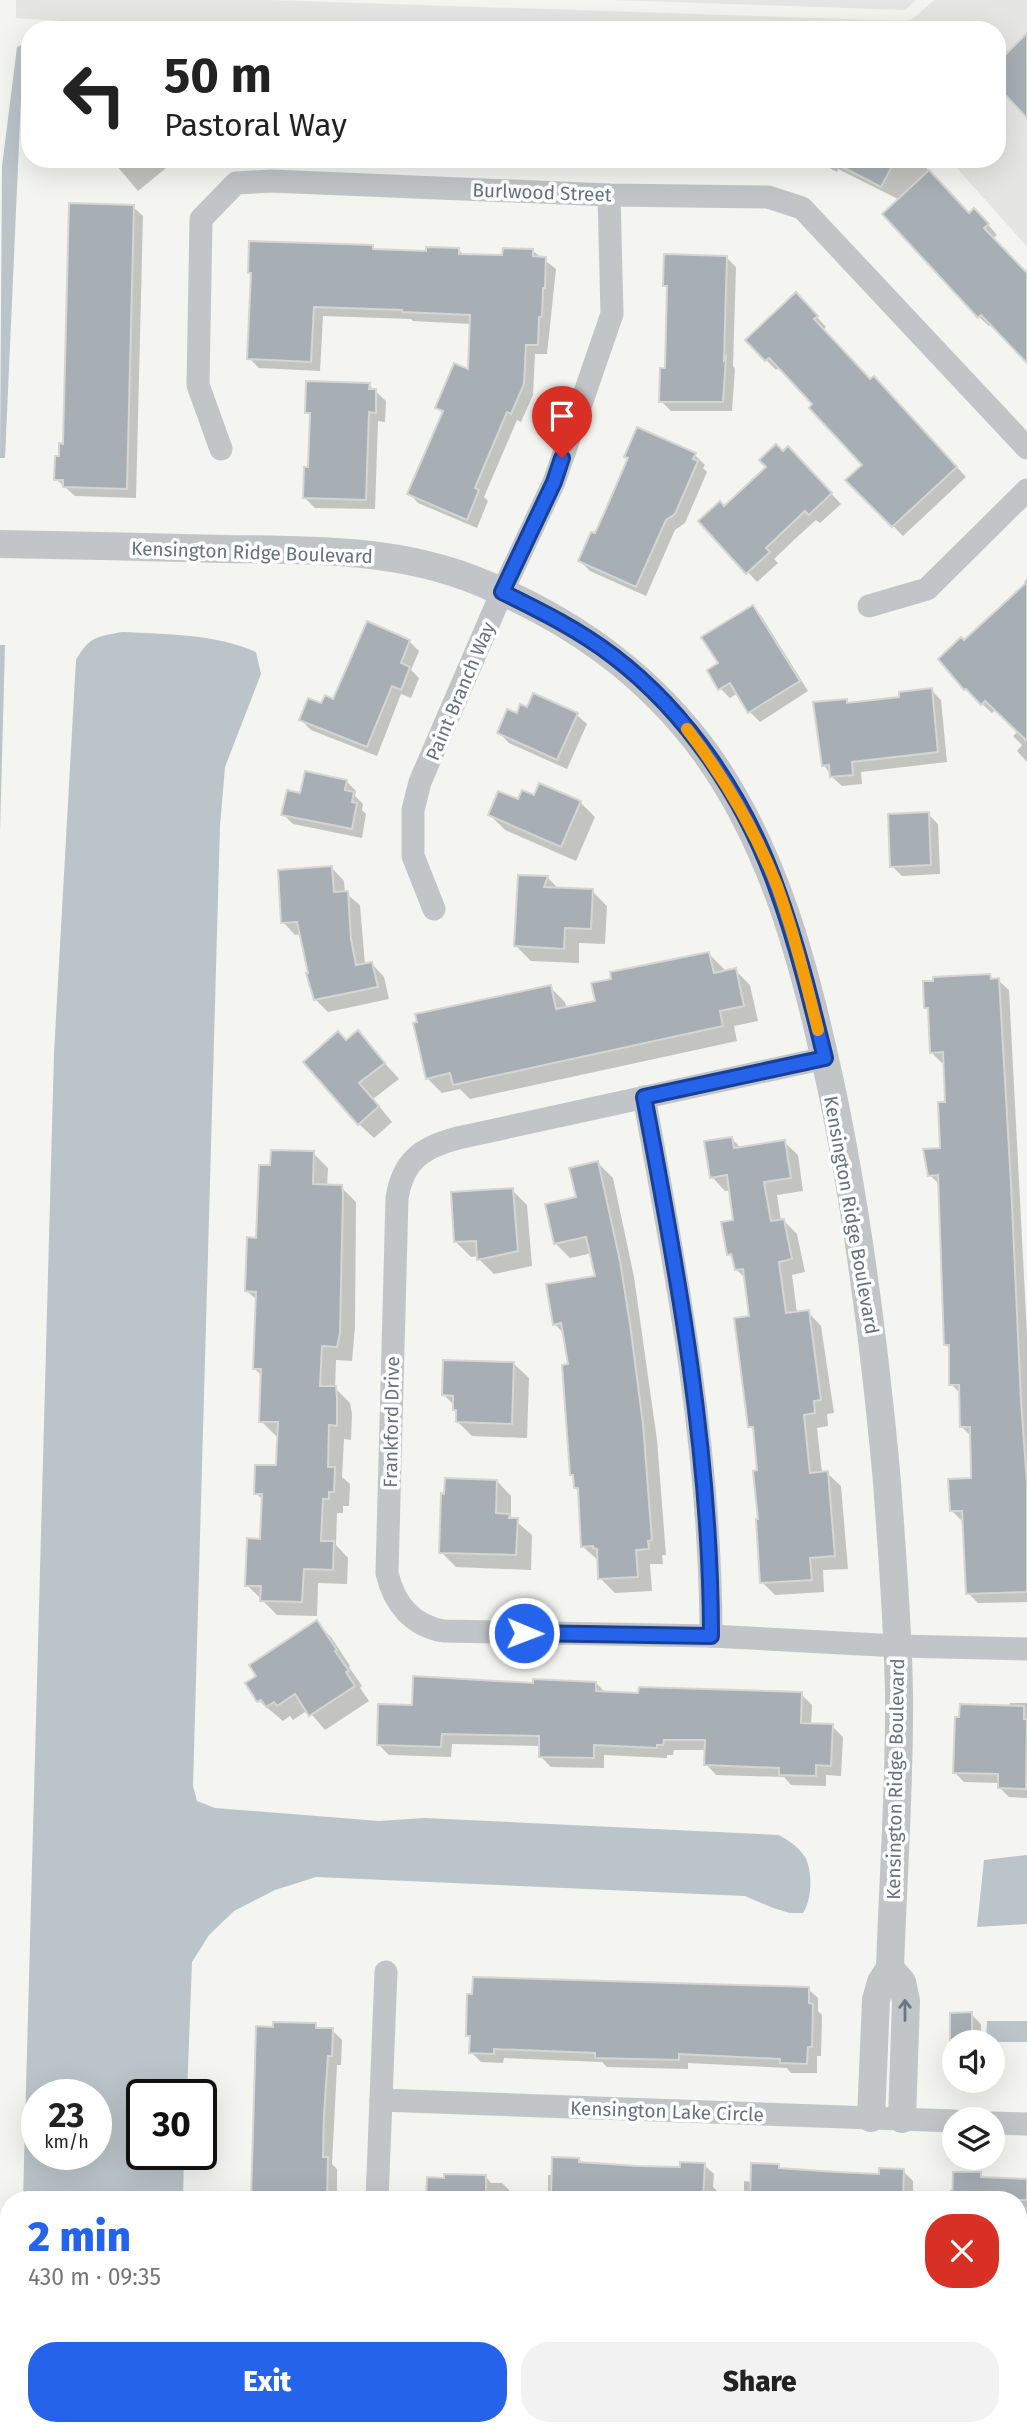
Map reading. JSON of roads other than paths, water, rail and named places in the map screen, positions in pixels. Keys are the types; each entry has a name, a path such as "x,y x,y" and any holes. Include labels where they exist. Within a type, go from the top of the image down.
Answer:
{"street":[{"name":"Burlwood Street","path":"221,449 198,385 201,219 236,183 271,181 609,195 768,197 802,208 1027,448"},
{"name":"Paint Branch Way","path":"434,909 413,856 413,810 420,782 502,592 554,482 612,314 609,195"},
{"path":"869,606 927,589 1027,489"},
{"name":"Kensington Ridge Boulevard","path":"0,544 324,550 420,563 462,575 564,623 639,677 705,753 745,818 777,886 797,947 825,1058 844,1149 873,1340 891,1540 899,1700 890,1968 881,1982 876,2000 871,2118"},
{"name":"Frankford Drive","path":"825,1058 448,1141 420,1153 413,1159 401,1177 397,1198 387,1573 390,1586 401,1606 412,1618 431,1629 444,1631 711,1636 898,1646"},
{"path":"644,1097 682,1298 699,1431 709,1547 711,1636"},
{"path":"898,1646 1027,1649"},
{"name":"Kensington Ridge Boulevard","path":"890,1968 902,1982 906,2001 902,2119"},
{"path":"377,2191 386,1972"},
{"name":"Kensington Lake Circle","path":"381,2100 942,2121"},
{"path":"1005,2123 1027,2124"}]}
